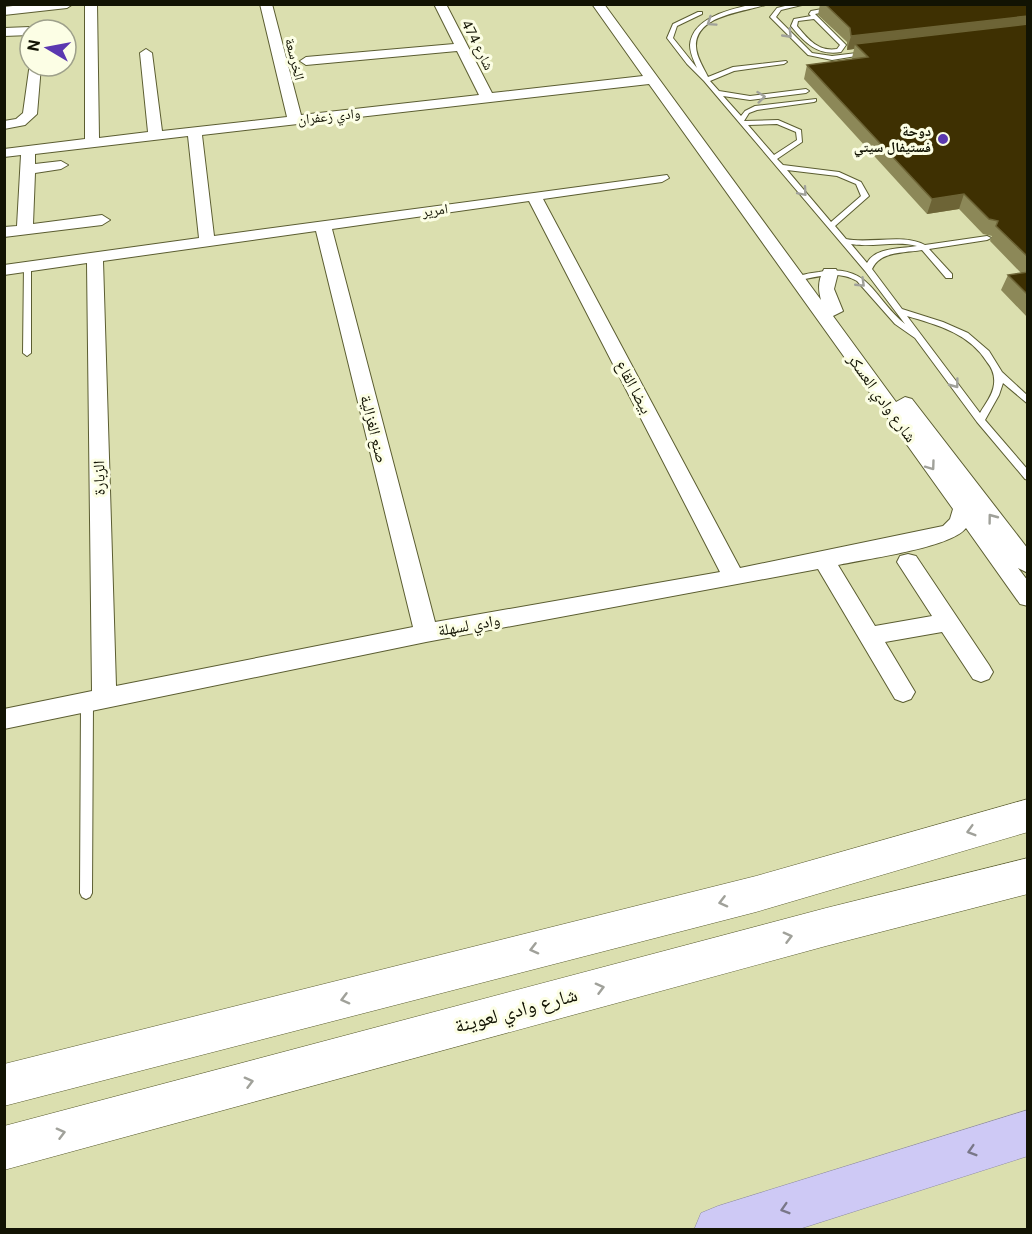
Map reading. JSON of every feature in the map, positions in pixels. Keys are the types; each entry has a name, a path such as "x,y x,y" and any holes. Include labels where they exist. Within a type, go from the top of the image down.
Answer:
{"highway":[{"path":"718,1230 1028,1133"}],"main road":[{"path":"4,1085 756,894 1028,815"},
{"name":"شارع وادي لعوينة","path":"4,1148 826,927 1028,876"}],"street":[{"path":"4,11 67,4"},
{"path":"91,4 92,143"},
{"name":"الخرسعة","path":"266,4 295,120"},
{"name":"شارع 474","path":"440,4 488,99"},
{"name":"شارع وادي العسكر","path":"598,4 737,197 801,278 1028,598"},
{"path":"306,61 462,47"},
{"path":"146,53 155,135"},
{"path":"4,125 20,122 30,114 33,78"},
{"name":"وادي زعفران","path":"4,153 654,79"},
{"path":"194,130 207,242"},
{"path":"25,229 28,151"},
{"path":"27,169 61,165"},
{"name":"امرير","path":"4,270 662,178"},
{"name":"بيضا القاع","path":"534,196 734,578"},
{"path":"4,232 102,219"},
{"name":"صنع الغزالية","path":"323,225 426,633"},
{"name":"الزبارة","path":"95,257 95,701"},
{"path":"830,273 826,289 834,311"},
{"name":"شارع وادي العسكر","path":"801,278 834,311 1028,565"},
{"name":"وادي لسهلة","path":"4,719 426,633 734,578 935,537 947,534 956,527 962,519 963,509"},
{"name":"وادي لسهلة","path":"935,537 963,538 990,547"},
{"path":"824,560 903,692"},
{"path":"909,562 981,672"},
{"path":"869,636 948,622"}],"lane":[{"path":"706,80 693,47 697,33 724,14 766,4"},
{"path":"804,4 779,9 773,17 805,51 832,58 876,53"},
{"path":"812,18 796,20 794,26 816,49 827,52 839,51 843,45 812,14 837,8"},
{"path":"700,13 675,25 670,38 689,63 782,166 868,269 980,420 1027,475"},
{"path":"706,80 733,69 784,62"},
{"path":"717,93 750,98 806,91"},
{"path":"742,122 747,112 755,108 814,100"},
{"path":"742,122 778,122 799,131 800,141 774,158"},
{"path":"782,166 839,174 860,183 866,196 862,202 832,225"},
{"path":"868,269 872,260 881,254 987,238"},
{"path":"845,241 869,245 908,241 922,247 949,276"},
{"path":"27,267 27,352"},
{"path":"801,278 830,273 855,277 899,325 920,337"},
{"path":"900,311 944,324 968,336 990,357 997,373 998,388 980,420"},
{"path":"997,373 1028,401"},
{"path":"86,893 95,701"}],"building":[{"path":"825,4 1028,4 1028,16 851,36 850,28"},
{"name":"دوحة فستيفال سيتي","path":"1028,24 1028,257 996,226 998,221 989,219 964,194 932,199 807,65 868,57 855,44"},
{"path":"1028,272 1028,295 1008,275"}],"place":[{"name":"دوحة فستيفال سيتي","path":"943,139"}]}
